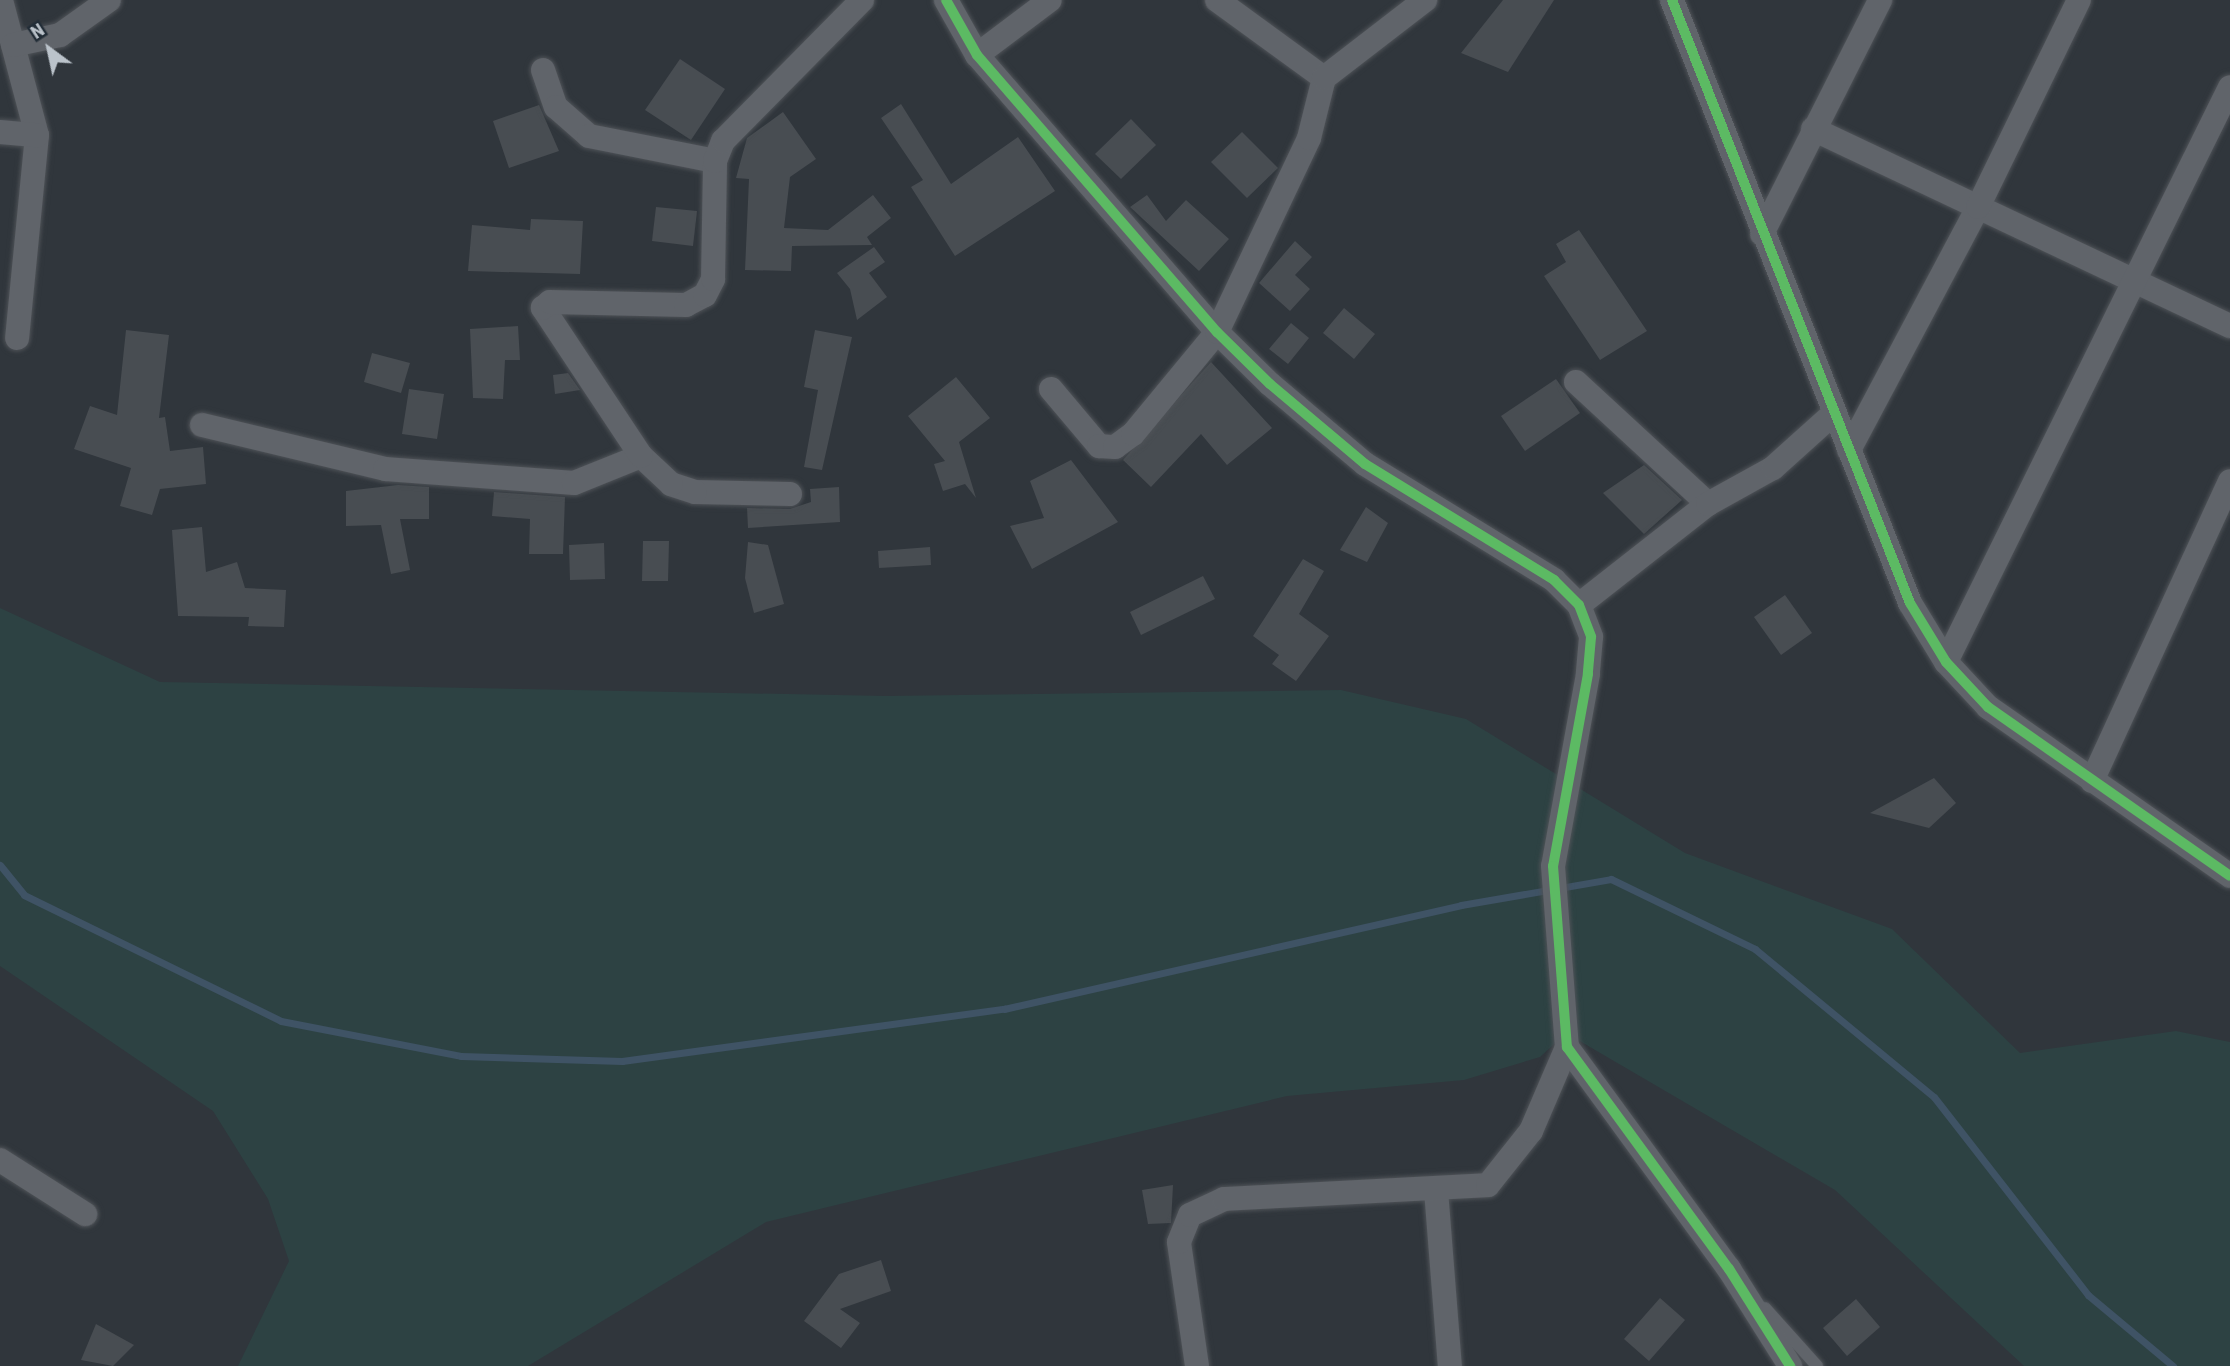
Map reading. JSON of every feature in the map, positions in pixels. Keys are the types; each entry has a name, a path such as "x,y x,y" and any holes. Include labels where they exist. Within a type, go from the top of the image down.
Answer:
{"street":[{"path":"1,0 37,135 17,338"},
{"path":"13,45 60,35 109,0"},
{"path":"790,494 695,492 671,484 641,456 543,309 550,302 686,305 705,295 713,279 715,161 740,117 862,0"},
{"path":"946,0 977,55 1217,332 1365,464 1554,580 1579,605 1591,637 1588,674 1553,866 1567,1047 1531,1131 1488,1185 1205,1203 1190,1215 1179,1242 1197,1366"},
{"path":"977,55 1050,0"},
{"path":"1217,0 1324,78"},
{"path":"1051,389 1100,446 1115,447 1217,332 1309,138 1324,78 1425,0"},
{"path":"1672,0 1762,234 1910,603 1947,662 1988,707 2230,876"},
{"path":"1762,234 1813,129 1881,0"},
{"path":"1849,450 1978,208 2079,0"},
{"path":"543,70 556,107 589,136 715,161"},
{"path":"1947,662 2131,280 2230,87"},
{"path":"1813,129 2230,326"},
{"path":"0,132 37,135"},
{"path":"1576,382 1708,504"},
{"path":"1579,605 1708,504 1773,468 1834,413"},
{"path":"202,425 386,469 574,483 641,456"},
{"path":"2092,781 2230,481"},
{"path":"1567,1047 1729,1269 1790,1366"},
{"path":"0,1160 85,1214"},
{"path":"1436,1190 1450,1366"}],"lane":[{"path":"1729,1269 1817,1366"}],"green space":[{"path":"0,608 160,682 886,696 1341,690 1466,719 1685,853 1892,929 2020,1053 2176,1031 2230,1042 2230,1366 2024,1366 1835,1190 1566,1033 1540,1057 1464,1080 1287,1096 766,1222 528,1366 238,1366 289,1261 268,1199 213,1111 0,966"}],"building":[{"path":"1503,0 1554,0 1508,72 1461,53"},
{"path":"680,59 725,89 691,140 645,110"},
{"path":"901,104 951,184 1018,137 1055,191 955,256 911,187 923,180 881,118"},
{"path":"539,105 559,151 509,168 493,121"},
{"path":"783,112 816,159 790,177 784,228 828,230 873,195 891,218 867,237 872,245 792,246 791,271 745,270 749,179 736,178 747,138"},
{"path":"1131,119 1156,145 1121,179 1095,154"},
{"path":"1242,132 1278,168 1247,198 1211,162"},
{"path":"1147,195 1166,221 1186,200 1229,239 1199,271 1130,207"},
{"path":"656,207 697,211 693,246 652,241"},
{"path":"531,219 583,221 580,274 468,271 472,225 530,230"},
{"path":"1579,230 1647,331 1600,360 1544,276 1566,262 1556,244"},
{"path":"1295,241 1312,257 1295,275 1310,289 1290,311 1259,283"},
{"path":"874,247 885,262 869,273 887,297 857,320 850,289 837,273"},
{"path":"1344,308 1375,334 1354,359 1323,333"},
{"path":"1291,323 1309,338 1288,364 1269,349"},
{"path":"518,326 520,360 505,360 503,399 473,398 470,329"},
{"path":"126,330 169,335 159,418 165,417 170,451 203,447 206,484 160,489 152,515 120,506 131,468 74,449 90,406 117,415"},
{"path":"815,330 852,337 822,470 804,467 818,390 804,387"},
{"path":"372,353 410,363 401,393 364,382"},
{"path":"1211,362 1272,428 1227,465 1201,434 1151,487 1123,460"},
{"path":"568,373 580,390 555,394 553,375"},
{"path":"956,377 990,418 959,442 976,498 965,484 943,491 934,464 945,461 908,416"},
{"path":"1556,379 1580,413 1525,451 1501,416"},
{"path":"409,389 444,394 437,439 402,434"},
{"path":"1071,460 1118,522 1032,569 1010,526 1044,518 1030,481"},
{"path":"1644,465 1682,500 1644,534 1603,493"},
{"path":"398,485 429,487 429,519 400,519 410,570 391,574 381,525 346,526 346,491"},
{"path":"839,487 840,522 748,528 747,508 790,509 811,502 810,489"},
{"path":"494,492 565,497 563,554 529,554 530,519 492,516"},
{"path":"1366,507 1388,523 1367,562 1340,550"},
{"path":"202,527 206,572 237,562 245,588 286,590 284,627 248,626 249,617 178,616 172,530"},
{"path":"643,541 669,541 668,581 642,581"},
{"path":"748,542 768,545 784,604 754,613 745,578"},
{"path":"604,543 605,579 570,580 569,545"},
{"path":"930,547 931,565 879,568 878,551"},
{"path":"1303,559 1324,571 1299,614 1329,636 1296,681 1272,664 1279,655 1253,636"},
{"path":"1203,576 1215,599 1141,635 1130,612"},
{"path":"1785,595 1812,633 1781,655 1754,617"},
{"path":"1934,778 1956,803 1929,828 1870,813"},
{"path":"1173,1185 1171,1223 1148,1224 1142,1190"},
{"path":"881,1260 891,1291 840,1309 860,1323 841,1348 804,1321 839,1274"},
{"path":"1660,1298 1685,1320 1649,1361 1624,1339"},
{"path":"1856,1299 1880,1327 1847,1356 1823,1328"},
{"path":"96,1324 134,1345 113,1366 81,1360"}],"waterway":[{"path":"0,865 24,895 281,1021 461,1056 622,1061 1004,1009 1461,905 1611,879 1755,949 1934,1097 2088,1295 2173,1366"}],"cycle path":[{"path":"946,0 977,55 1217,332 1270,384 1365,464 1554,580 1579,605 1591,637 1588,674 1553,866 1567,1047 1729,1269 1790,1366"},
{"path":"1672,0 1910,603 1946,662 1988,707 2230,876"}]}
